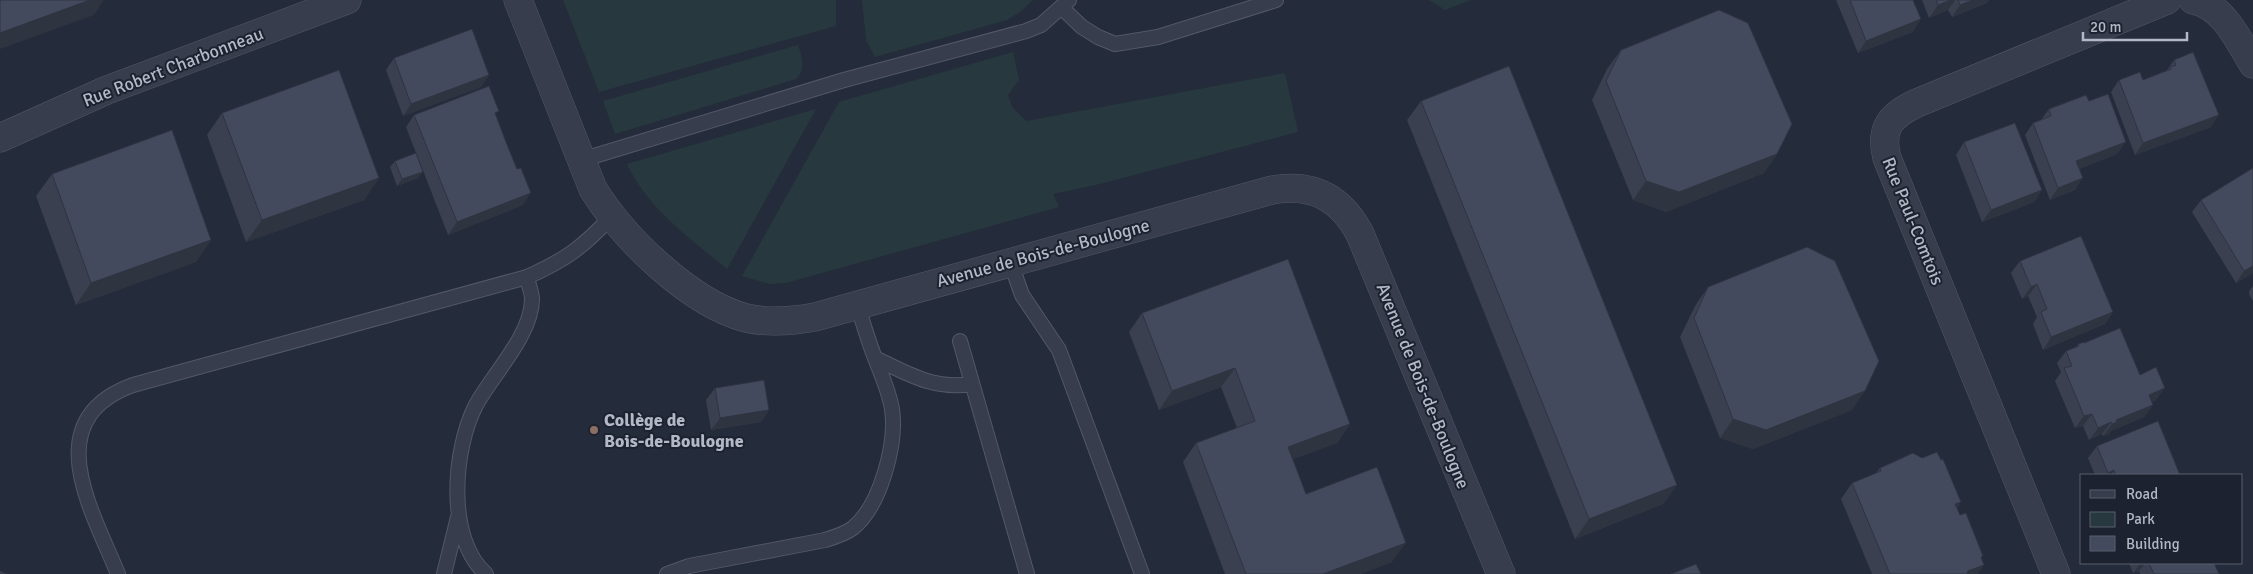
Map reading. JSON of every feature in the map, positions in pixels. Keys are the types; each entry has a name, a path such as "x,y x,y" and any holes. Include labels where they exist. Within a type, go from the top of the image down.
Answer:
{"street":[{"name":"Rue Robert Charbonneau","path":"0,138 106,90 347,0"},
{"name":"Avenue de Bois-de-Boulogne","path":"518,0 593,189 611,218 651,257 689,288 724,310 746,318 785,321 815,317 1010,261 1272,190 1296,188 1319,193 1329,198 1348,213 1360,234 1501,574"},
{"name":"Rue Paul-Comtois","path":"2056,574 1887,158 1884,140 1894,116 1917,103 2168,0"},
{"path":"2193,0 2215,10 2229,26 2253,64"}],"lane":[{"path":"581,160 844,80 1026,31 1041,25 1065,3 1082,27 1098,37 1115,44 1158,37 1276,0"},
{"path":"118,574 84,490 78,464 78,446 82,430 94,410 112,395 133,385 526,277 568,257 588,242 611,218"},
{"path":"1010,261 1022,295 1059,350 1142,574"},
{"path":"444,574 458,516 458,482 466,432 475,408 511,352 531,313 532,298 526,277"},
{"path":"667,574 689,566 826,540 842,535 854,527 876,497 889,456 893,428 892,408 857,304"},
{"path":"960,342 1027,574"},
{"path":"875,358 928,383 948,386 972,384"},
{"path":"458,516 473,557 486,574"}],"green space":[{"path":"563,0 836,0 836,26 599,92"},
{"path":"862,0 1033,0 1020,12 1007,20 875,57 866,40"},
{"path":"1429,0 1471,0 1445,10"},
{"path":"798,45 802,67 796,79 615,134 603,101"},
{"path":"1013,52 1019,80 1008,95 1012,107 1026,121 1285,73 1298,132 1100,184 1053,194 1059,207 786,283 769,284 742,276 839,102"},
{"path":"816,109 727,269 658,209 646,195 627,164"}],"building":[{"path":"0,0 90,0 0,33"},
{"path":"1850,0 1913,0 1921,19 1866,41"},
{"path":"1936,0 1951,0 1938,5"},
{"path":"1958,0 1973,0 1960,5"},
{"path":"1719,10 1748,23 1792,124 1777,154 1679,192 1646,181 1606,81 1621,50"},
{"path":"472,29 489,75 411,104 394,58"},
{"path":"2193,52 2219,115 2143,143 2119,80 2140,72 2143,80 2171,69 2170,67 2176,65 2174,60"},
{"path":"1509,66 1677,485 1589,519 1421,101"},
{"path":"339,70 379,178 262,220 222,113"},
{"path":"489,86 499,111 495,113 506,142 517,169 521,168 531,193 457,222 414,115"},
{"path":"2108,94 2126,142 2076,161 2083,178 2058,188 2033,123 2051,116 2049,109 2086,95 2089,101"},
{"path":"2015,123 2042,190 1991,210 1964,142"},
{"path":"172,130 211,240 91,283 52,174"},
{"path":"416,153 423,172 402,179 395,161"},
{"path":"2253,168 2253,266 2244,271 2201,200"},
{"path":"2081,236 2113,312 2051,337 2041,312 2047,309 2037,284 2031,287 2020,261"},
{"path":"1807,247 1835,261 1879,361 1865,391 1766,430 1733,419 1694,318 1708,287"},
{"path":"1288,259 1350,424 1288,447 1306,494 1377,467 1406,543 1323,574 1246,574 1196,443 1255,421 1235,368 1172,391 1142,313"},
{"path":"2120,328 2140,375 2156,367 2165,388 2149,395 2153,405 2116,420 2117,422 2112,424 2111,422 2098,428 2092,414 2084,416 2064,368 2072,366 2066,351 2079,346 2078,344"},
{"path":"764,380 769,410 720,418 715,388"},
{"path":"2158,421 2180,474 2116,474 2114,470 2108,473 2097,446"},
{"path":"1937,452 1941,460 1943,459 1961,502 1955,504 1960,515 1966,513 1983,556 1981,557 1984,565 1968,571 1967,574 1890,574 1852,483 1881,471 1880,468 1913,453 1922,458"},
{"path":"1696,564 1701,574 1671,574"},
{"path":"2149,564 2214,564 2219,574 2154,574"}],"place":[{"name":"Collège de Bois-de-Boulogne","path":"594,430"}]}
